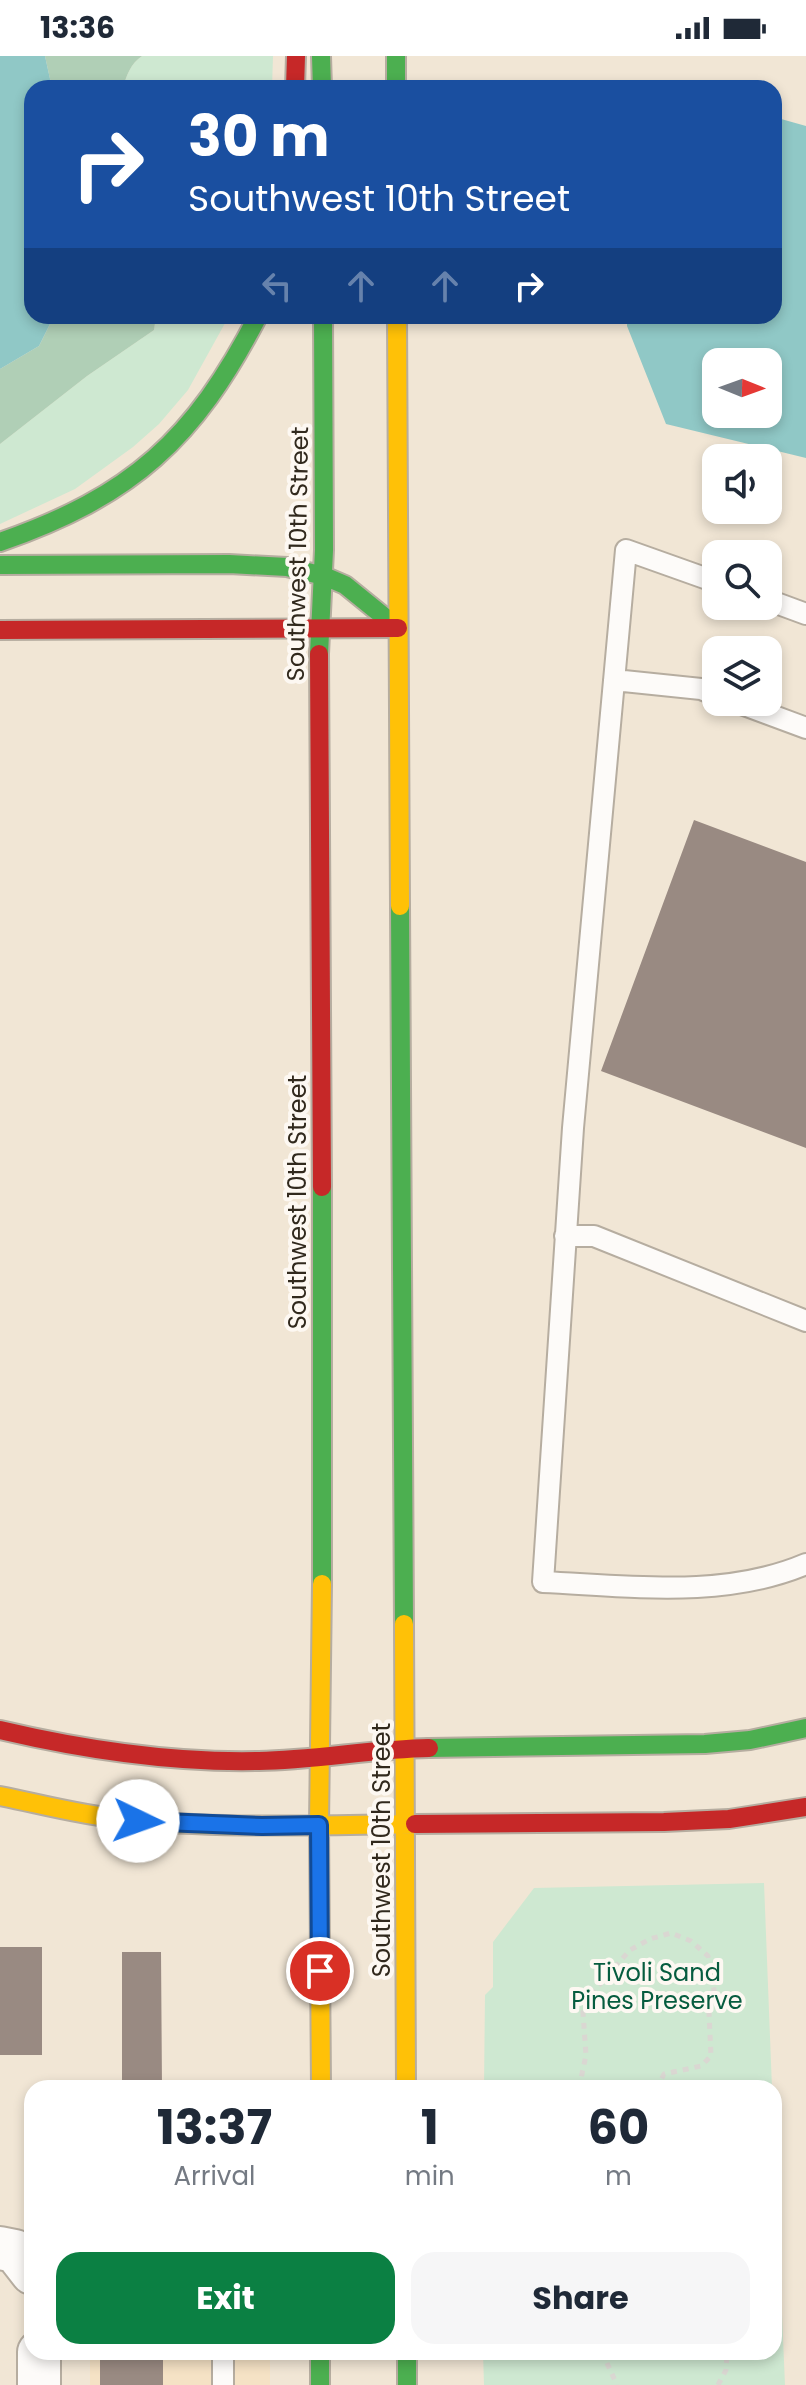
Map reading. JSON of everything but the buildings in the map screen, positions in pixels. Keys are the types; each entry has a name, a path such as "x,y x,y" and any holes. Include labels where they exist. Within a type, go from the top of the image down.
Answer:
{"main road":[{"path":"295,80 296,56"},
{"path":"321,56 322,80"},
{"path":"396,56 396,80"},
{"path":"0,542 66,518 151,464 208,404 234,365 254,324"},
{"name":"Southwest 10th Street","path":"321,2080 319,1825 323,1429 319,627 323,576 323,324"},
{"name":"Southwest 10th Street","path":"397,324 406,2080"},
{"path":"0,565 218,564 279,568 323,576 372,604 398,628"},
{"path":"0,630 398,628"},
{"path":"0,1730 125,1755 262,1761 406,1748 705,1744 750,1740 806,1728"},
{"path":"0,1796 117,1819 247,1825 664,1822 729,1819 806,1807"},
{"path":"320,2360 320,2385"},
{"path":"407,2360 407,2385"}],"street":[{"path":"39,2360 39,2385"}],"lane":[{"path":"702,577 626,550 565,1236 543,1582 686,1587 735,1584 806,1564"},
{"path":"782,605 806,614"},
{"path":"614,680 702,689"},
{"path":"774,716 806,728"},
{"path":"565,1236 594,1236 806,1321"},
{"path":"223,2360 223,2385"}],"path":[{"path":"581,2080 586,2055 583,2012 593,1992 630,1950 650,1939 671,1933 691,1941 708,1956 714,1990 709,2013 711,2056 701,2066 664,2074 661,2080"},
{"path":"606,2360 617,2385"},
{"path":"718,2385 726,2370 727,2360"}],"shaded area":[{"path":"90,2360 270,2360 270,2385 90,2385"}],"green space":[{"path":"45,56 142,56 135,62 126,80 50,80"},
{"path":"142,56 273,56 272,80 126,80 135,62"},
{"path":"50,324 155,324 154,330 87,376 0,444 0,369 39,346"},
{"path":"155,324 225,324 188,390 159,424 75,489 0,524 0,444 87,376 154,330"},
{"name":"Tivoli Sand Pines Preserve","path":"764,1883 772,2080 484,2080 485,1995 493,1987 493,1942 534,1888"},
{"path":"782,2314 785,2385 484,2385 483,2360 782,2360"}],"water":[{"path":"0,56 45,56 50,80 24,80 24,324 50,324 39,346 0,369"},
{"path":"782,119 806,126 806,458 782,452 782,444 748,444 666,424 627,324 782,324"}],"traffic: fast":[{"path":"321,56 322,80"},
{"path":"396,56 396,80"},
{"path":"0,542 87,505 123,483 154,458 183,430 209,397 254,324"},
{"path":"319,654 324,550 323,324"},
{"path":"0,565 229,564 287,567 345,585 398,628"},
{"path":"400,906 404,1624"},
{"path":"322,1187 322,1584"},
{"path":"429,1748 705,1744 750,1740 806,1728"},
{"path":"320,2360 320,2385"},
{"path":"407,2360 407,2385"}],"traffic: slow":[{"path":"397,324 400,906"},
{"path":"321,2080 319,1825 322,1584"},
{"path":"404,1624 406,2080"},
{"path":"0,1796 90,1815 157,1822 268,1826 415,1824"}],"traffic: jam":[{"path":"295,80 296,56"},
{"path":"0,630 398,628"},
{"path":"319,654 322,1187"},
{"path":"0,1730 96,1749 193,1760 280,1760 429,1748"},
{"path":"415,1824 664,1822 729,1819 806,1807"}],"route":[{"path":"138,1821 319,1825 320,1971"}]}
